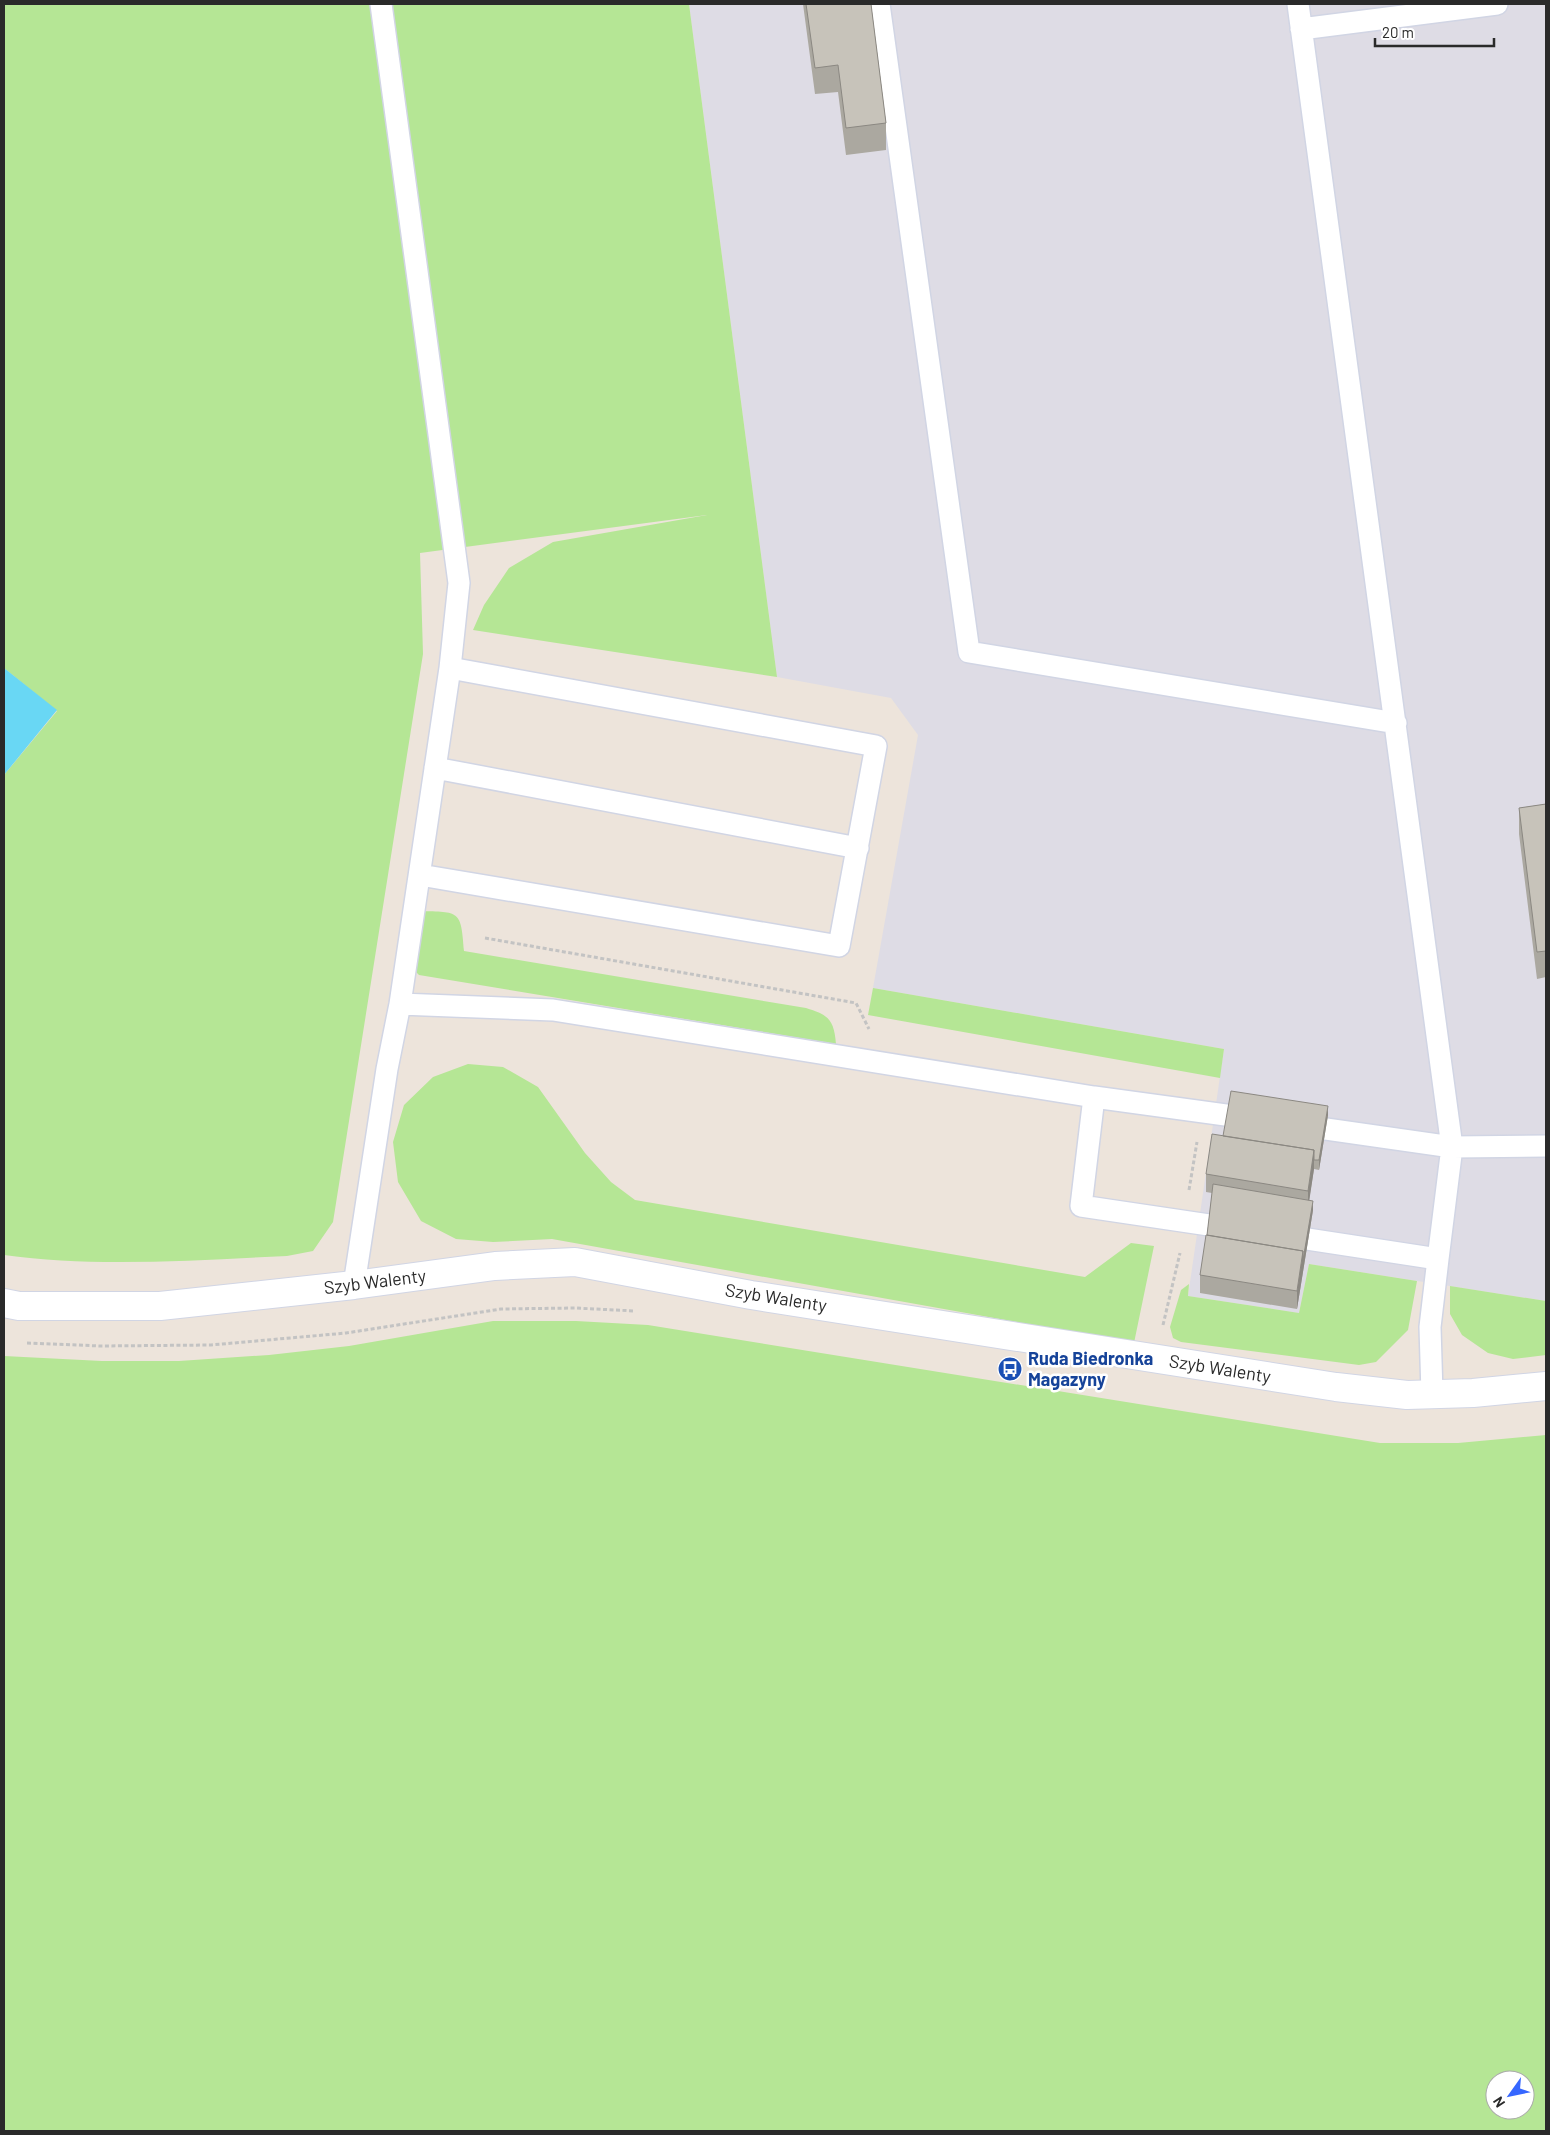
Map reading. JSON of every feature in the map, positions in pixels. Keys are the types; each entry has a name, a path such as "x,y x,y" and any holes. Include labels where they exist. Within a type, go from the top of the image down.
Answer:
{"street":[{"name":"Szyb Walenty","path":"4,1303 19,1306 160,1306 354,1285 495,1266 575,1262 751,1295 1336,1387 1407,1395 1546,1386"}],"lane":[{"path":"354,1285 387,1069 400,1004 420,875 450,668 460,583 381,4"},
{"path":"879,4 969,652 1396,723"},
{"path":"1298,4 1452,1147 1430,1327 1432,1394"},
{"path":"1301,29 1497,4"},
{"path":"420,875 839,946 876,746 450,668"},
{"path":"435,768 858,848"},
{"path":"400,1004 553,1010 1094,1097 1452,1147 1546,1146"},
{"path":"1094,1097 1081,1206 1438,1259"}],"path":[{"path":"22,1342 101,1346 212,1345 346,1332 501,1309 574,1308 644,1312"}],"shaded area":[{"path":"689,4 1546,4 1546,1301 1309,1264 1299,1313 1188,1296 1224,1049 873,988 918,735 891,698 777,677"}],"green space":[{"path":"4,4 689,4 777,677 473,630 484,605 509,568 553,542 707,515 420,553 423,654 333,1222 313,1251 287,1256 145,1262 74,1261 4,1255 4,775 57,711 4,668"},
{"path":"419,911 443,912 456,916 461,928 464,951 806,1008 820,1013 829,1020 834,1029 836,1044 419,975 402,958 400,932"},
{"path":"873,988 1224,1049 1220,1078 868,1015"},
{"path":"468,1064 503,1067 538,1087 585,1153 611,1182 635,1200 1085,1277 1131,1243 1154,1246 1134,1343 552,1239 493,1242 456,1239 421,1221 398,1182 393,1142 404,1105 433,1077"},
{"path":"1309,1264 1417,1281 1408,1330 1376,1362 1359,1365 1181,1342 1173,1338 1170,1327 1181,1290 1189,1284 1188,1296 1299,1313"},
{"path":"1450,1286 1546,1301 1546,1355 1513,1359 1488,1353 1462,1335 1450,1314"},
{"path":"493,1321 576,1321 648,1325 1380,1443 1458,1443 1546,1435 1546,2131 4,2131 4,1356 102,1361 179,1361 269,1355 349,1346"}],"water":[{"path":"4,668 57,710 4,775"}],"building":[{"path":"806,4 871,4 886,123 846,128 838,65 815,68"},
{"path":"1546,804 1546,951 1537,952 1519,808"},
{"path":"1231,1091 1328,1106 1319,1160 1314,1160 1314,1150 1223,1136"},
{"path":"1212,1134 1314,1150 1308,1191 1206,1174"},
{"path":"1213,1184 1313,1201 1303,1260 1303,1251 1207,1235"},
{"path":"1206,1235 1303,1251 1297,1291 1200,1275"}],"place":[{"name":"Ruda Biedronka Magazyny","path":"1010,1369"}]}
